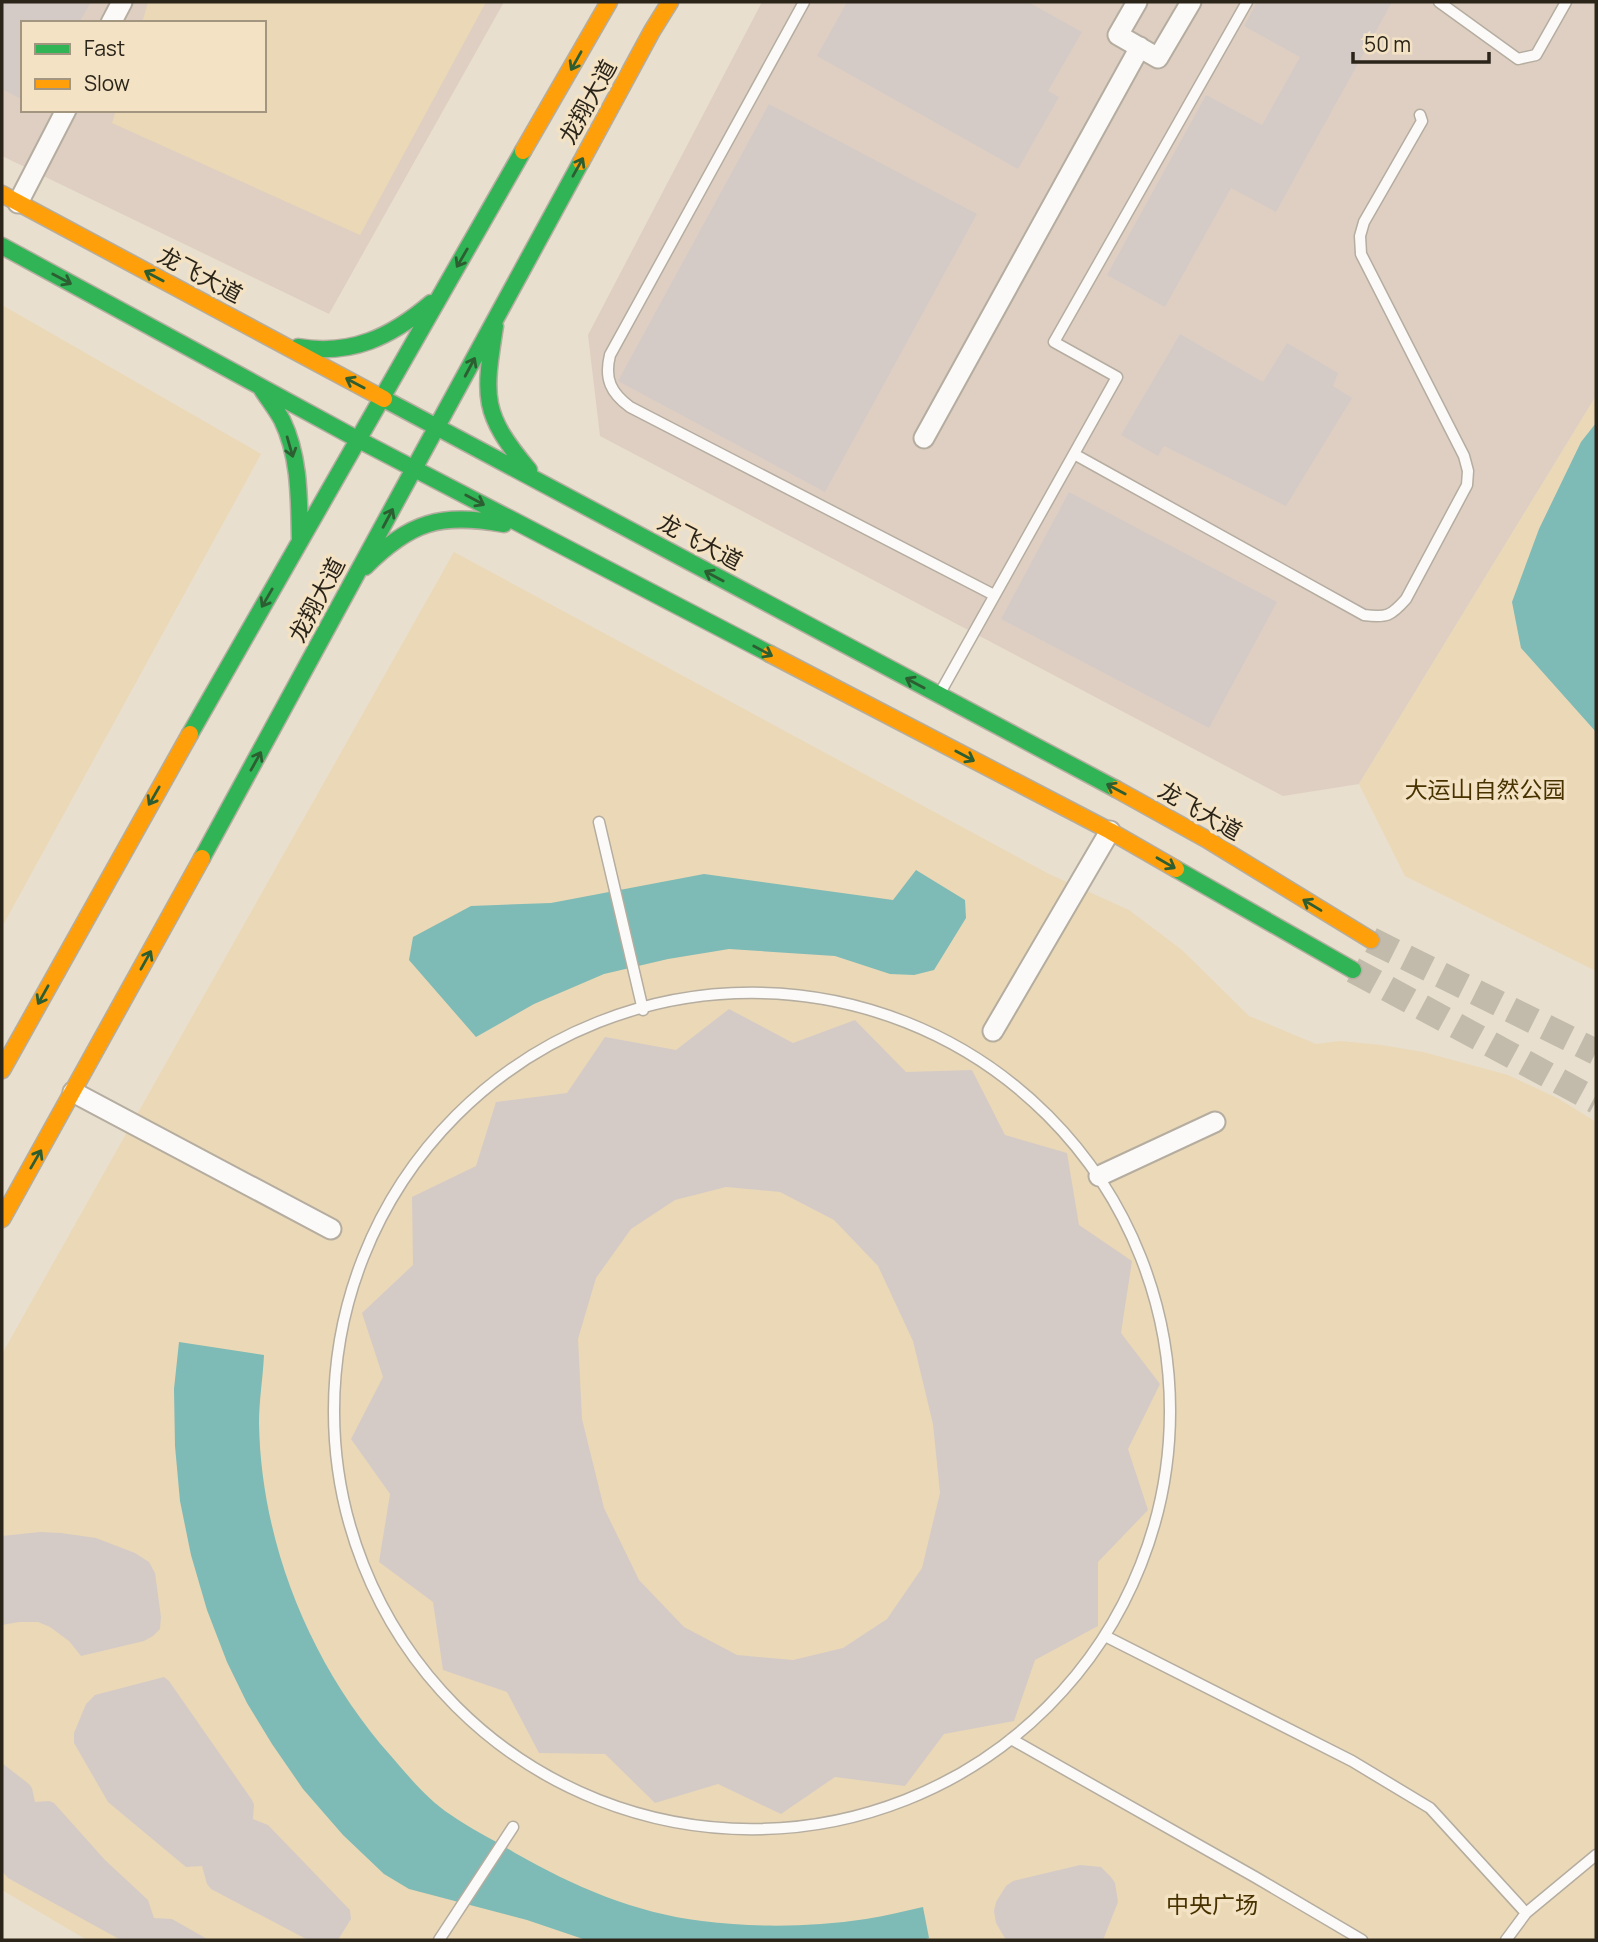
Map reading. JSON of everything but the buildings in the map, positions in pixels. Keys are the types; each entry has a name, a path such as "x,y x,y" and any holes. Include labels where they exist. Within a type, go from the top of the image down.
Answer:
{"main road":[{"name":"龙翔大道","path":"2,1070 130,837 609,2"},
{"name":"龙翔大道","path":"2,1219 670,2"},
{"name":"龙飞大道","path":"10,199 542,485 1132,797 1371,940"},
{"path":"2,246 357,439 1110,831 1353,970"},
{"path":"272,340 309,350 332,351 361,345 391,334 415,318 440,295"},
{"path":"497,317 486,384 489,408 496,428 510,450 542,485"},
{"path":"261,386 283,422 292,452 299,490 300,539"},
{"path":"357,575 409,530 435,522 464,518 529,529"}],"street":[{"path":"112,21 122,2"},
{"path":"1137,2 1118,35 1158,58 1191,2"},
{"path":"924,438 1140,47"},
{"path":"10,199 65,112"},
{"path":"993,1031 1110,831"},
{"path":"73,1092 331,1229"},
{"path":"1099,1176 1215,1122"}],"lane":[{"path":"804,2 610,355 608,378 619,399 630,407 995,595"},
{"path":"939,695 1117,377 1054,342 1247,2"},
{"path":"1439,2 1518,59 1536,55 1566,2"},
{"path":"1074,454 1364,615 1379,617 1394,613 1406,599 1467,485 1468,471 1464,457 1361,254 1360,236 1364,222 1422,121 1420,115"},
{"path":"598,822 643,1010"},
{"path":"780,995 848,1005 914,1026 975,1058 1003,1077 1055,1123 1099,1176 1133,1236 1146,1269 1157,1302 1166,1347 1171,1405 1169,1451 1160,1509 1137,1575 1104,1636 1062,1692 1011,1739 972,1765 922,1792 834,1820 753,1828 684,1823 617,1806 573,1788 517,1756 489,1736 439,1689 405,1644 381,1605 358,1553 345,1510 338,1476 333,1409 340,1340 347,1307 370,1243 402,1184 443,1131 467,1107 520,1065 579,1032 611,1019 676,1002 711,997 780,995"},
{"path":"1104,1636 1352,1761 1430,1808 1526,1913"},
{"path":"1011,1739 1362,1940"},
{"path":"439,1940 513,1827"},
{"path":"1506,1940 1526,1913 1596,1855"}],"shaded area":[{"path":"2,2 504,2 329,314 2,156"},
{"path":"762,2 1596,2 1596,396 1359,784 1283,796 600,436 588,335"}],"green space":[{"path":"148,2 486,2 360,235 112,123 115,112 266,112 266,21 143,21"},
{"path":"2,305 261,454 2,927"},
{"name":"大运山自然公园","path":"1596,396 1596,971 1405,876 1359,784"},
{"name":"中央广场","path":"454,552 1049,874 1129,910 1182,950 1249,1016 1316,1044 1340,1041 1381,1045 1423,1052 1508,1075 1559,1099 1596,1122 1596,1940 87,1940 2,1890 2,1354"}],"water":[{"path":"1596,423 1596,732 1521,648 1512,602 1539,529 1581,442"},
{"path":"916,870 965,900 966,918 934,970 914,975 890,974 835,956 729,949 668,959 604,974 534,1004 476,1037 409,960 413,937 471,906 551,903 704,874 893,900"},
{"path":"179,1342 264,1355 259,1423 262,1468 269,1513 296,1601 337,1683 362,1721 412,1780 443,1809 475,1830 559,1876 605,1896 653,1912 722,1923 784,1926 866,1919 923,1907 929,1938 586,1940 527,1920 409,1889 384,1874 343,1835 303,1789 247,1703 227,1662 207,1610 191,1555 180,1501 174,1389"}],"tunnel":[{"path":"1371,940 1596,1052"},
{"path":"1353,970 1596,1101"}],"traffic: fast":[{"path":"190,734 523,151"},
{"path":"202,858 581,162"},
{"path":"2,246 357,439 770,654"},
{"path":"298,347 336,349 369,341 401,325 431,303"},
{"path":"495,326 489,370 490,403 502,433 529,470"},
{"path":"261,388 282,420 292,449 297,478 300,539"},
{"path":"384,399 1116,789"},
{"path":"365,567 397,539 428,524 462,520 504,524"},
{"path":"1176,869 1353,970"}],"traffic: slow":[{"path":"523,151 609,2"},
{"path":"581,162 670,2"},
{"path":"2,194 384,399"},
{"path":"770,654 1110,831 1176,869"},
{"path":"2,1070 190,734"},
{"path":"1116,789 1206,839 1371,940"},
{"path":"2,1219 202,858"}]}
